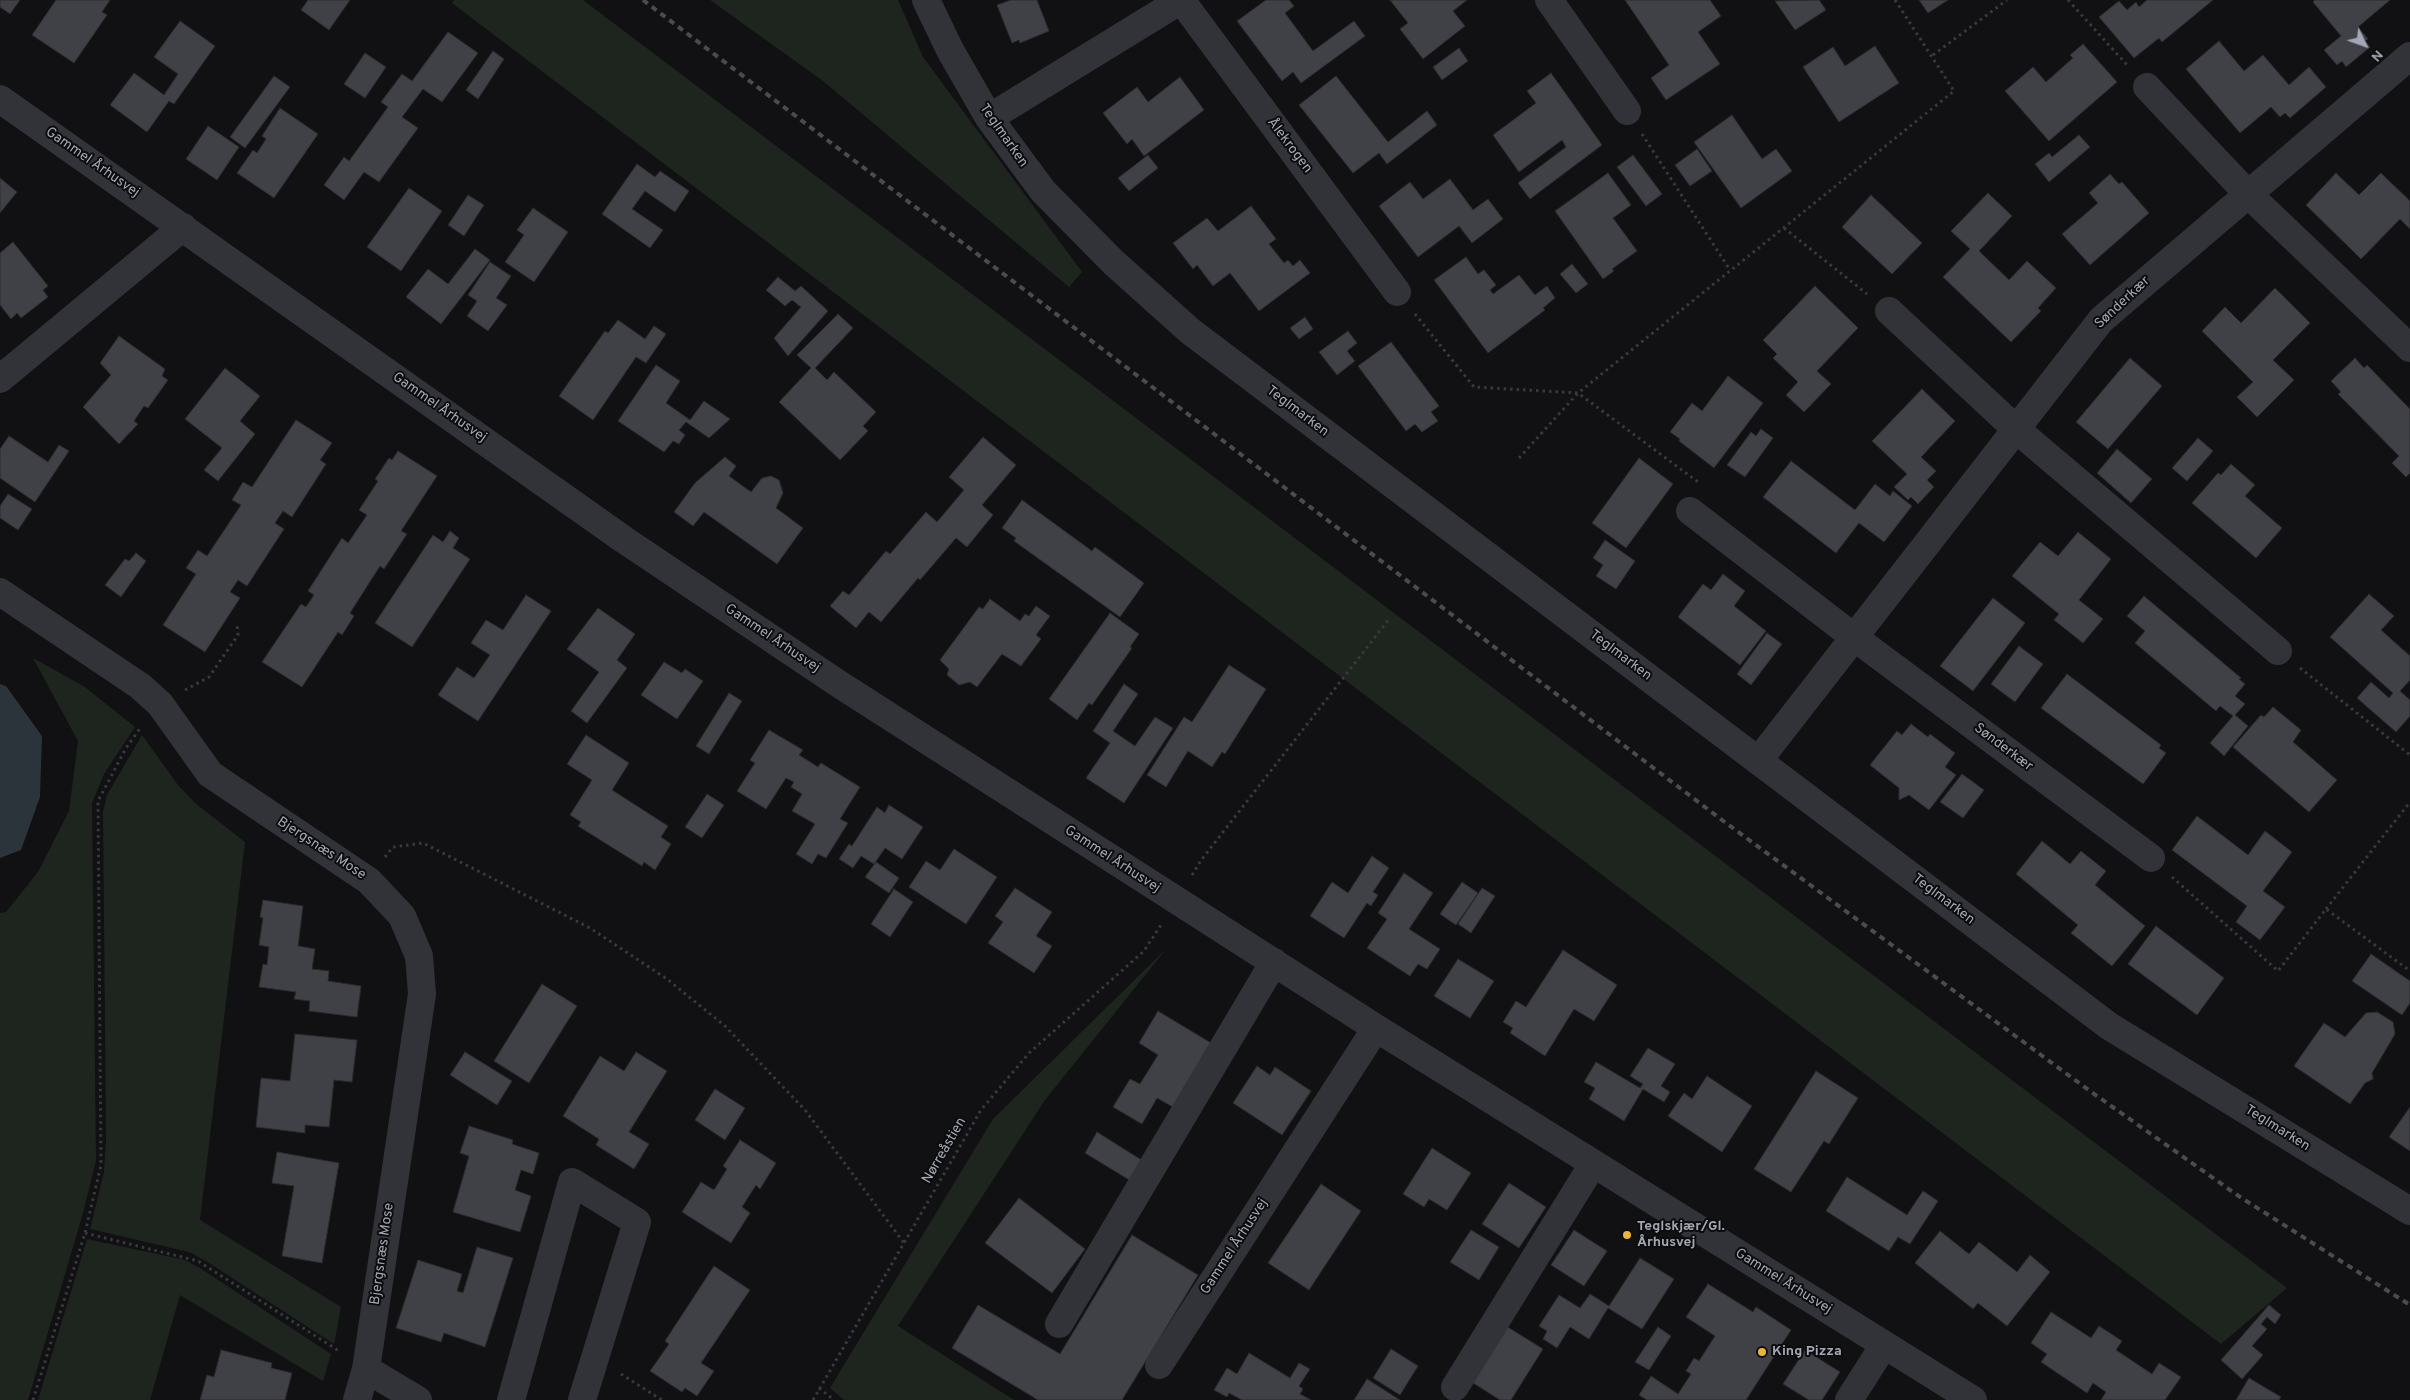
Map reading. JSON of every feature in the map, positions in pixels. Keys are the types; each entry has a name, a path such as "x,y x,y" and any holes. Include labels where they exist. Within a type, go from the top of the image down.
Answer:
{"street":[{"name":"Teglmarken","path":"926,0 950,50 989,118 1042,191 1112,262 1190,331 2110,1026 2410,1210"},
{"name":"Ålekrogen","path":"989,118 1181,0 1397,292"},
{"path":"1549,0 1627,111"},
{"name":"Sønderkær","path":"1758,761 2101,320 2410,56"},
{"path":"2147,87 2248,194 2410,348"},
{"name":"Gammel Århusvej","path":"0,99 184,227 623,539 966,767 1376,1028 1973,1400"},
{"path":"0,379 184,227"},
{"path":"1889,311 2016,430 2278,651"},
{"name":"Sønderkær","path":"1690,511 1854,638 2151,858"},
{"name":"Bjergsnæs Mose","path":"0,592 118,669 151,714 210,774 369,881 402,916 419,956 422,994 366,1369 357,1400"},
{"path":"1059,1324 1274,962"},
{"name":"Gammel Århusvej","path":"1159,1365 1376,1028"},
{"path":"1455,1386 1593,1164"},
{"path":"511,1400 572,1182 637,1222 582,1400"},
{"path":"1849,1400 1884,1345"},
{"path":"366,1369 418,1400"}],"path":[{"path":"1519,458 1578,392 1954,91 1933,55 1896,0"},
{"path":"1933,55 2007,0"},
{"path":"2068,0 2147,87"},
{"path":"1627,111 1730,270"},
{"path":"1784,228 1889,311"},
{"path":"1397,292 1474,386 1578,392 1699,480 1690,511"},
{"path":"1202,859 1390,618"},
{"path":"33,1400 85,1233 100,1165 98,801 126,748 151,714 209,677 238,635 237,624"},
{"path":"2278,651 2410,754"},
{"path":"149,732 151,714"},
{"path":"2151,858 2278,971 2410,802"},
{"path":"369,881 392,846 423,843 590,928 644,964 725,1026 806,1110 904,1243"},
{"path":"2326,909 2410,971"},
{"name":"Nørreåstien","path":"813,1400 981,1110 1029,1053 1144,951"},
{"path":"85,1233 198,1261 366,1369"},
{"path":"338,1360 341,1342"},
{"path":"595,1358 662,1400"},
{"path":"820,1388 834,1400"}],"shaded area":[{"path":"454,0 583,0 2287,1288 2221,1344 452,3"},
{"path":"710,0 898,0 923,57 1082,272 1069,287 823,81"},
{"path":"33,658 85,687 135,727 104,774 92,803 96,1161 83,1213 28,1400 0,1400 0,913 6,912 38,872 69,811 78,741"},
{"path":"0,684 6,686 42,736 40,797 21,850 0,858"},
{"path":"142,735 178,785 195,803 245,842 200,1220 341,1307 334,1344 206,1261 189,1252 90,1229 104,1172 106,1140 103,812 107,795"},
{"path":"1166,949 1045,1100 898,1326 1014,1400 844,1400 830,1388 993,1119"},
{"path":"87,1239 185,1260 203,1270 331,1354 323,1381 180,1295 150,1400 38,1400"}],"building":[{"path":"0,0 20,0 10,14 0,7"},
{"path":"56,0 110,0 102,12 107,15 74,63 32,35"},
{"path":"308,0 350,0 329,30 301,10"},
{"path":"1011,0 1037,0 1049,31 1020,43 1019,40 1012,43 997,5"},
{"path":"1266,0 1289,0 1294,6 1285,13 1313,51 1354,21 1365,36 1301,83 1293,72 1282,81 1237,21"},
{"path":"1390,0 1467,0 1453,11 1465,26 1423,59 1400,29 1408,23"},
{"path":"1625,0 1710,0 1721,16 1698,32 1720,64 1666,100 1651,78 1669,65"},
{"path":"1819,0 1826,10 1795,30 1775,1"},
{"path":"1919,0 1948,0 1928,13"},
{"path":"2147,0 2213,0 2162,42 2159,38 2134,58 2099,17 2119,1 2127,10 2136,2 2139,7"},
{"path":"2315,0 2390,0 2358,27 2368,39 2365,41 2370,47 2346,67 2342,61 2337,65 2324,50 2341,36 2313,2"},
{"path":"180,21 215,46 174,104 169,101 147,132 110,105 134,73 164,95 178,74 154,57"},
{"path":"448,32 478,53 442,102 423,89 402,117 418,128 379,182 364,172 344,200 324,185 344,157 349,161 388,107 381,102 402,74 412,81"},
{"path":"2219,41 2244,71 2263,55 2289,85 2309,67 2326,87 2290,118 2285,113 2280,117 2271,107 2240,133 2186,69"},
{"path":"2083,44 2117,82 2049,141 2005,91 2033,67 2046,82 2073,58 2070,55"},
{"path":"1875,46 1899,83 1839,122 1803,67 1833,47 1845,66"},
{"path":"1459,48 1468,61 1442,80 1433,67"},
{"path":"493,51 504,59 478,99 466,90"},
{"path":"365,53 386,67 365,98 344,84"},
{"path":"1551,73 1602,145 1530,199 1518,183 1566,147 1562,140 1519,172 1493,135 1536,103 1527,91"},
{"path":"274,76 290,87 245,148 230,137"},
{"path":"1336,76 1388,142 1427,111 1437,125 1387,164 1379,153 1353,173 1299,105"},
{"path":"1180,77 1204,110 1144,156 1132,139 1127,144 1103,113 1137,87 1148,102"},
{"path":"280,108 318,134 274,198 237,173 253,150 257,153 266,139 262,136"},
{"path":"1732,115 1762,159 1776,149 1792,171 1741,208 1694,142"},
{"path":"208,126 239,147 217,180 186,159"},
{"path":"2079,135 2090,147 2049,182 2035,164 2049,153 2052,157"},
{"path":"1697,149 1712,171 1690,186 1675,165"},
{"path":"1148,155 1158,168 1129,191 1118,178"},
{"path":"1633,155 1662,194 1646,206 1617,167"},
{"path":"637,164 655,177 660,171 689,191 675,212 645,191 632,209 663,230 650,248 602,214"},
{"path":"1608,173 1631,205 1613,218 1637,251 1612,269 1614,271 1603,279 1555,211"},
{"path":"2336,173 2359,195 2381,173 2410,201 2410,229 2400,219 2361,259 2306,205"},
{"path":"2110,174 2119,184 2122,182 2149,213 2090,265 2062,234 2098,203 2089,193"},
{"path":"0,178 17,192 0,213"},
{"path":"1450,179 1473,210 1488,199 1503,219 1472,243 1459,226 1418,257 1379,206 1410,182 1423,199"},
{"path":"409,188 442,211 401,271 367,247"},
{"path":"1988,193 2012,216 1979,251 2009,280 2027,261 2056,288 2038,308 2041,311 2011,342 1943,277 1970,249 1951,231"},
{"path":"468,195 484,205 464,236 448,225"},
{"path":"1871,195 1922,243 1892,274 1842,227"},
{"path":"1251,206 1276,239 1269,244 1284,263 1288,260 1293,266 1300,260 1310,273 1259,311 1230,273 1213,286 1197,265 1193,269 1173,243 1207,218 1218,231"},
{"path":"533,208 568,232 534,282 505,262 524,235 517,230"},
{"path":"13,242 48,286 43,290 48,297 21,318 17,313 11,319 0,305 0,253"},
{"path":"475,249 490,260 441,324 406,297 428,269 448,284"},
{"path":"1466,257 1478,274 1484,270 1496,285 1490,290 1493,294 1519,275 1535,295 1547,286 1555,298 1543,308 1545,310 1488,353 1434,280"},
{"path":"490,262 511,276 496,298 507,305 488,331 467,316 477,301 468,295"},
{"path":"1572,264 1588,284 1576,293 1560,274"},
{"path":"778,277 795,291 801,286 828,311 788,356 774,338 801,307 792,300 785,306 766,290"},
{"path":"1815,286 1858,328 1817,371 1831,384 1804,412 1786,395 1798,382 1773,358 1777,354 1763,340"},
{"path":"2275,288 2310,323 2273,360 2294,380 2257,417 2237,397 2253,382 2202,331 2225,307 2241,323"},
{"path":"838,314 853,328 815,368 827,380 834,372 876,412 863,426 868,431 840,460 779,402 811,368 797,355"},
{"path":"1305,317 1313,329 1299,339 1290,328"},
{"path":"618,320 645,339 654,326 666,334 646,363 636,357 593,420 559,396 605,331 608,333"},
{"path":"1348,331 1357,343 1347,351 1355,361 1337,375 1319,352"},
{"path":"119,336 165,369 162,376 168,380 148,408 144,406 134,421 138,424 119,444 83,407 111,375 100,363"},
{"path":"1391,342 1439,406 1431,412 1438,421 1422,432 1415,424 1406,431 1358,366"},
{"path":"2130,358 2162,386 2108,449 2076,422"},
{"path":"2355,358 2364,368 2367,365 2410,409 2410,473 2406,477 2392,463 2399,456 2338,394 2341,392 2331,381"},
{"path":"656,365 680,381 666,403 690,420 704,401 730,419 709,438 686,422 679,430 685,435 679,444 673,441 664,452 618,421"},
{"path":"225,368 260,396 240,421 255,434 218,481 204,470 222,448 185,419"},
{"path":"1728,376 1763,403 1714,468 1670,432 1692,403 1702,411"},
{"path":"1922,389 1955,421 1921,457 1936,471 1927,480 1934,487 1918,504 1911,497 1908,500 1894,487 1907,474 1872,441"},
{"path":"296,420 332,443 320,460 326,464 292,517 283,511 275,523 284,529 247,586 238,580 230,592 240,598 205,652 163,625 196,574 186,568 198,550 207,556 241,505 232,500 243,482 252,487"},
{"path":"1761,429 1773,438 1745,477 1727,465 1751,432 1756,436"},
{"path":"9,436 48,462 59,445 69,451 35,502 0,478 0,449"},
{"path":"983,437 1016,465 982,505 993,515 967,547 956,538 920,580 918,578 881,622 869,612 856,628 830,606 843,591 849,595 886,551 890,554 926,512 937,522 964,490 949,477"},
{"path":"2198,438 2213,451 2187,481 2172,468"},
{"path":"2117,449 2152,479 2131,503 2097,473"},
{"path":"398,451 437,476 401,531 407,534 384,569 380,566 350,613 354,616 342,635 338,632 302,687 262,662 301,604 306,607 314,595 308,591 342,538 348,543 367,515 359,510 378,481 375,479 389,458 392,460"},
{"path":"725,457 736,466 729,476 751,492 762,478 771,476 779,480 783,493 776,508 803,528 777,564 704,512 693,526 674,512 695,483"},
{"path":"1639,458 1673,484 1626,548 1592,523"},
{"path":"1791,461 1855,510 1875,484 1890,496 1893,491 1912,506 1884,542 1859,523 1836,553 1763,497"},
{"path":"2231,464 2255,485 2245,496 2282,528 2256,558 2192,503 2218,473 2221,475"},
{"path":"8,494 32,509 18,530 0,518 0,506"},
{"path":"1022,500 1092,551 1095,547 1144,583 1120,617 1014,541 1016,538 1002,528"},
{"path":"450,531 459,538 453,548 470,559 412,647 375,623 433,535 443,542"},
{"path":"2078,532 2111,559 2079,600 2103,619 2083,643 2054,620 2059,614 2012,576 2040,542 2058,556"},
{"path":"1605,540 1635,561 1616,589 1596,576 1603,565 1593,558"},
{"path":"136,553 146,561 121,597 105,585 125,559 129,561"},
{"path":"1723,574 1745,591 1734,606 1766,631 1740,665 1678,617 1703,584 1711,590"},
{"path":"2369,594 2394,616 2381,630 2410,656 2410,680 2400,691 2410,700 2410,716 2396,732 2357,698 2371,682 2389,698 2393,693 2330,637"},
{"path":"526,595 551,611 478,721 438,695 457,667 474,678 490,655 471,643 486,620 503,630"},
{"path":"2144,596 2241,678 2239,679 2245,684 2235,696 2245,704 2235,715 2248,726 2224,756 2210,743 2233,716 2220,706 2216,711 2135,643 2145,631 2127,616"},
{"path":"1993,598 2025,623 1973,691 1940,666"},
{"path":"990,599 1020,621 1025,614 1029,616 1036,606 1050,616 1036,635 1041,639 1021,666 1002,654 977,687 970,682 959,685 947,675 949,669 940,660 979,607 983,609"},
{"path":"598,608 635,634 617,660 627,668 587,723 571,711 599,672 567,649"},
{"path":"1110,613 1139,634 1130,647 1132,648 1092,705 1089,703 1077,720 1049,699"},
{"path":"1767,633 1782,644 1751,685 1737,674"},
{"path":"2019,646 2043,664 2015,702 1991,684"},
{"path":"664,662 682,673 685,669 703,681 677,719 641,695"},
{"path":"1229,665 1266,689 1225,754 1222,752 1212,767 1188,751 1166,787 1147,775 1184,717 1192,722"},
{"path":"2067,674 2161,745 2159,748 2166,753 2143,784 2041,708"},
{"path":"1124,684 1138,694 1113,731 1135,746 1155,717 1173,728 1124,803 1086,778 1110,743 1093,731"},
{"path":"729,693 742,701 709,754 696,746"},
{"path":"2273,707 2301,730 2293,742 2337,780 2309,812 2233,747 2261,715 2264,717"},
{"path":"1911,724 1928,737 1930,734 1955,753 1945,767 1956,775 1929,810 1909,795 1899,800 1899,788 1870,765 1897,731 1902,735"},
{"path":"769,730 803,750 799,755 818,767 821,763 860,787 840,819 848,823 826,858 818,854 812,864 796,854 815,824 792,811 802,794 791,787 794,782 786,778 766,809 737,791 755,763 750,760"},
{"path":"586,735 629,763 612,790 668,826 661,837 671,844 655,870 644,862 642,866 578,826 581,822 570,815 592,780 567,764"},
{"path":"1962,774 1984,790 1963,818 1940,802"},
{"path":"707,794 724,805 702,838 685,827"},
{"path":"889,805 923,827 902,859 885,848 874,864 861,856 853,868 839,859 849,844 852,846 877,807 885,813"},
{"path":"2197,816 2248,855 2265,831 2292,852 2263,891 2285,907 2260,940 2236,922 2247,906 2172,850"},
{"path":"2042,841 2070,864 2081,851 2106,871 2095,885 2145,926 2112,966 2071,933 2078,925 2016,874"},
{"path":"954,849 997,877 966,924 909,887 926,861 940,870"},
{"path":"1372,856 1389,868 1373,892 1378,895 1371,906 1367,903 1344,938 1310,916 1332,882 1348,893"},
{"path":"876,862 899,878 889,893 865,877"},
{"path":"1404,873 1433,893 1409,929 1440,949 1427,969 1418,964 1410,976 1367,948 1387,919 1378,913"},
{"path":"1462,882 1478,893 1456,925 1440,914"},
{"path":"1015,888 1052,912 1036,936 1052,946 1034,973 988,943 1003,922 995,916"},
{"path":"1482,888 1495,896 1471,933 1458,924"},
{"path":"894,889 913,902 890,937 871,924"},
{"path":"263,900 303,906 298,946 315,949 312,969 329,971 328,981 361,986 357,1017 309,1011 310,1001 294,999 296,992 259,987 263,964 267,965 269,947 259,945 263,918 260,917"},
{"path":"2156,926 2224,978 2197,1015 2128,964"},
{"path":"1563,950 1617,985 1594,1021 1574,1009 1545,1056 1510,1033 1513,1028 1503,1022 1516,1001 1526,1007"},
{"path":"2371,954 2410,981 2410,1003 2402,1015 2352,981"},
{"path":"1458,959 1494,981 1470,1018 1434,996"},
{"path":"542,984 577,1006 529,1083 494,1061"},
{"path":"1158,1011 1211,1043 1173,1107 1157,1098 1142,1124 1113,1107 1130,1079 1140,1084 1158,1055 1139,1043"},
{"path":"2377,1012 2393,1022 2395,1034 2372,1073 2373,1079 2365,1083 2350,1104 2294,1066 2324,1023 2345,1037 2366,1013"},
{"path":"295,1034 357,1040 352,1082 334,1080 329,1127 305,1125 305,1133 256,1127 261,1078 290,1081"},
{"path":"1648,1048 1675,1064 1661,1086 1670,1092 1664,1102 1643,1089 1624,1121 1589,1099 1595,1088 1584,1082 1596,1062 1640,1088 1643,1084 1630,1076"},
{"path":"465,1052 512,1081 497,1105 450,1075"},
{"path":"636,1052 667,1071 629,1132 649,1144 634,1169 596,1145 599,1139 563,1116 600,1056 624,1071"},
{"path":"1257,1066 1270,1075 1275,1067 1311,1091 1282,1135 1233,1103"},
{"path":"1816,1071 1858,1098 1829,1144 1824,1141 1791,1192 1754,1169"},
{"path":"1707,1076 1752,1106 1722,1152 1668,1116 1684,1093 1692,1099"},
{"path":"715,1089 745,1108 725,1140 695,1120"},
{"path":"2410,1107 2410,1151 2389,1137"},
{"path":"469,1126 513,1140 512,1144 539,1153 533,1174 521,1170 515,1190 531,1196 520,1232 453,1212 469,1156 460,1153"},
{"path":"1097,1132 1143,1161 1131,1181 1085,1153"},
{"path":"740,1140 776,1163 760,1189 756,1185 742,1207 750,1213 731,1243 682,1212 701,1182 714,1190 727,1169 723,1166"},
{"path":"1432,1148 1471,1173 1447,1210 1429,1199 1424,1207 1403,1194"},
{"path":"277,1152 339,1163 322,1263 282,1256 294,1186 272,1183"},
{"path":"1847,1177 1907,1215 1923,1191 1938,1201 1910,1244 1898,1237 1889,1251 1826,1211"},
{"path":"1509,1183 1546,1207 1519,1248 1482,1224"},
{"path":"1321,1184 1361,1211 1309,1290 1268,1263"},
{"path":"1019,1198 1085,1249 1052,1293 985,1243"},
{"path":"1471,1230 1499,1247 1479,1280 1450,1262"},
{"path":"1574,1230 1607,1251 1584,1286 1551,1265"},
{"path":"1940,1231 1969,1254 1979,1242 2017,1272 2030,1255 2050,1272 2007,1326 1978,1303 1973,1309 1915,1263"},
{"path":"1132,1235 1198,1275 1122,1400 1038,1400 952,1348 978,1305 1060,1354"},
{"path":"477,1247 513,1258 485,1347 444,1333 441,1342 396,1328 418,1260 462,1274 457,1291 463,1293"},
{"path":"1640,1258 1674,1279 1642,1329 1608,1308 1589,1339 1570,1327 1557,1348 1543,1339 1547,1331 1539,1326 1559,1295 1580,1308 1590,1294 1609,1306"},
{"path":"714,1266 750,1290 701,1363 714,1371 697,1396 685,1388 682,1392 650,1371 669,1344 665,1341"},
{"path":"1708,1284 1753,1312 1756,1307 1791,1330 1746,1400 1647,1400 1639,1395 1651,1376 1678,1394 1691,1374 1686,1371 1694,1358 1699,1361 1715,1336 1686,1317"},
{"path":"2269,1305 2281,1315 2275,1324 2267,1317 2261,1324 2267,1329 2252,1346 2263,1355 2242,1379 2221,1360"},
{"path":"2051,1312 2091,1338 2099,1326 2122,1341 2116,1350 2152,1374 2159,1363 2181,1377 2165,1400 2101,1400 2106,1392 2093,1383 2087,1393 2041,1362 2047,1354 2031,1343"},
{"path":"1506,1326 1543,1349 1511,1400 1500,1400 1470,1381"},
{"path":"1658,1327 1671,1336 1649,1370 1635,1362"},
{"path":"1391,1349 1418,1366 1400,1395 1373,1378"},
{"path":"221,1350 272,1363 271,1368 292,1373 285,1400 200,1400 207,1375 214,1377"},
{"path":"1805,1350 1840,1372 1822,1400 1809,1400 1783,1384"},
{"path":"1249,1353 1290,1378 1299,1363 1310,1369 1299,1386 1303,1389 1300,1394 1311,1400 1242,1400 1229,1393 1227,1397 1214,1390 1227,1368 1237,1374"},
{"path":"2249,1378 2281,1397 2279,1400 2236,1400"},
{"path":"1367,1379 1400,1400 1354,1400"}],"railway":[{"path":"643,0 1722,820 2090,1091 2240,1197 2410,1305"}],"place":[{"name":"Teglskjær/Gl. Århusvej","path":"1627,1235"},
{"name":"King Pizza","path":"1762,1352"}]}
